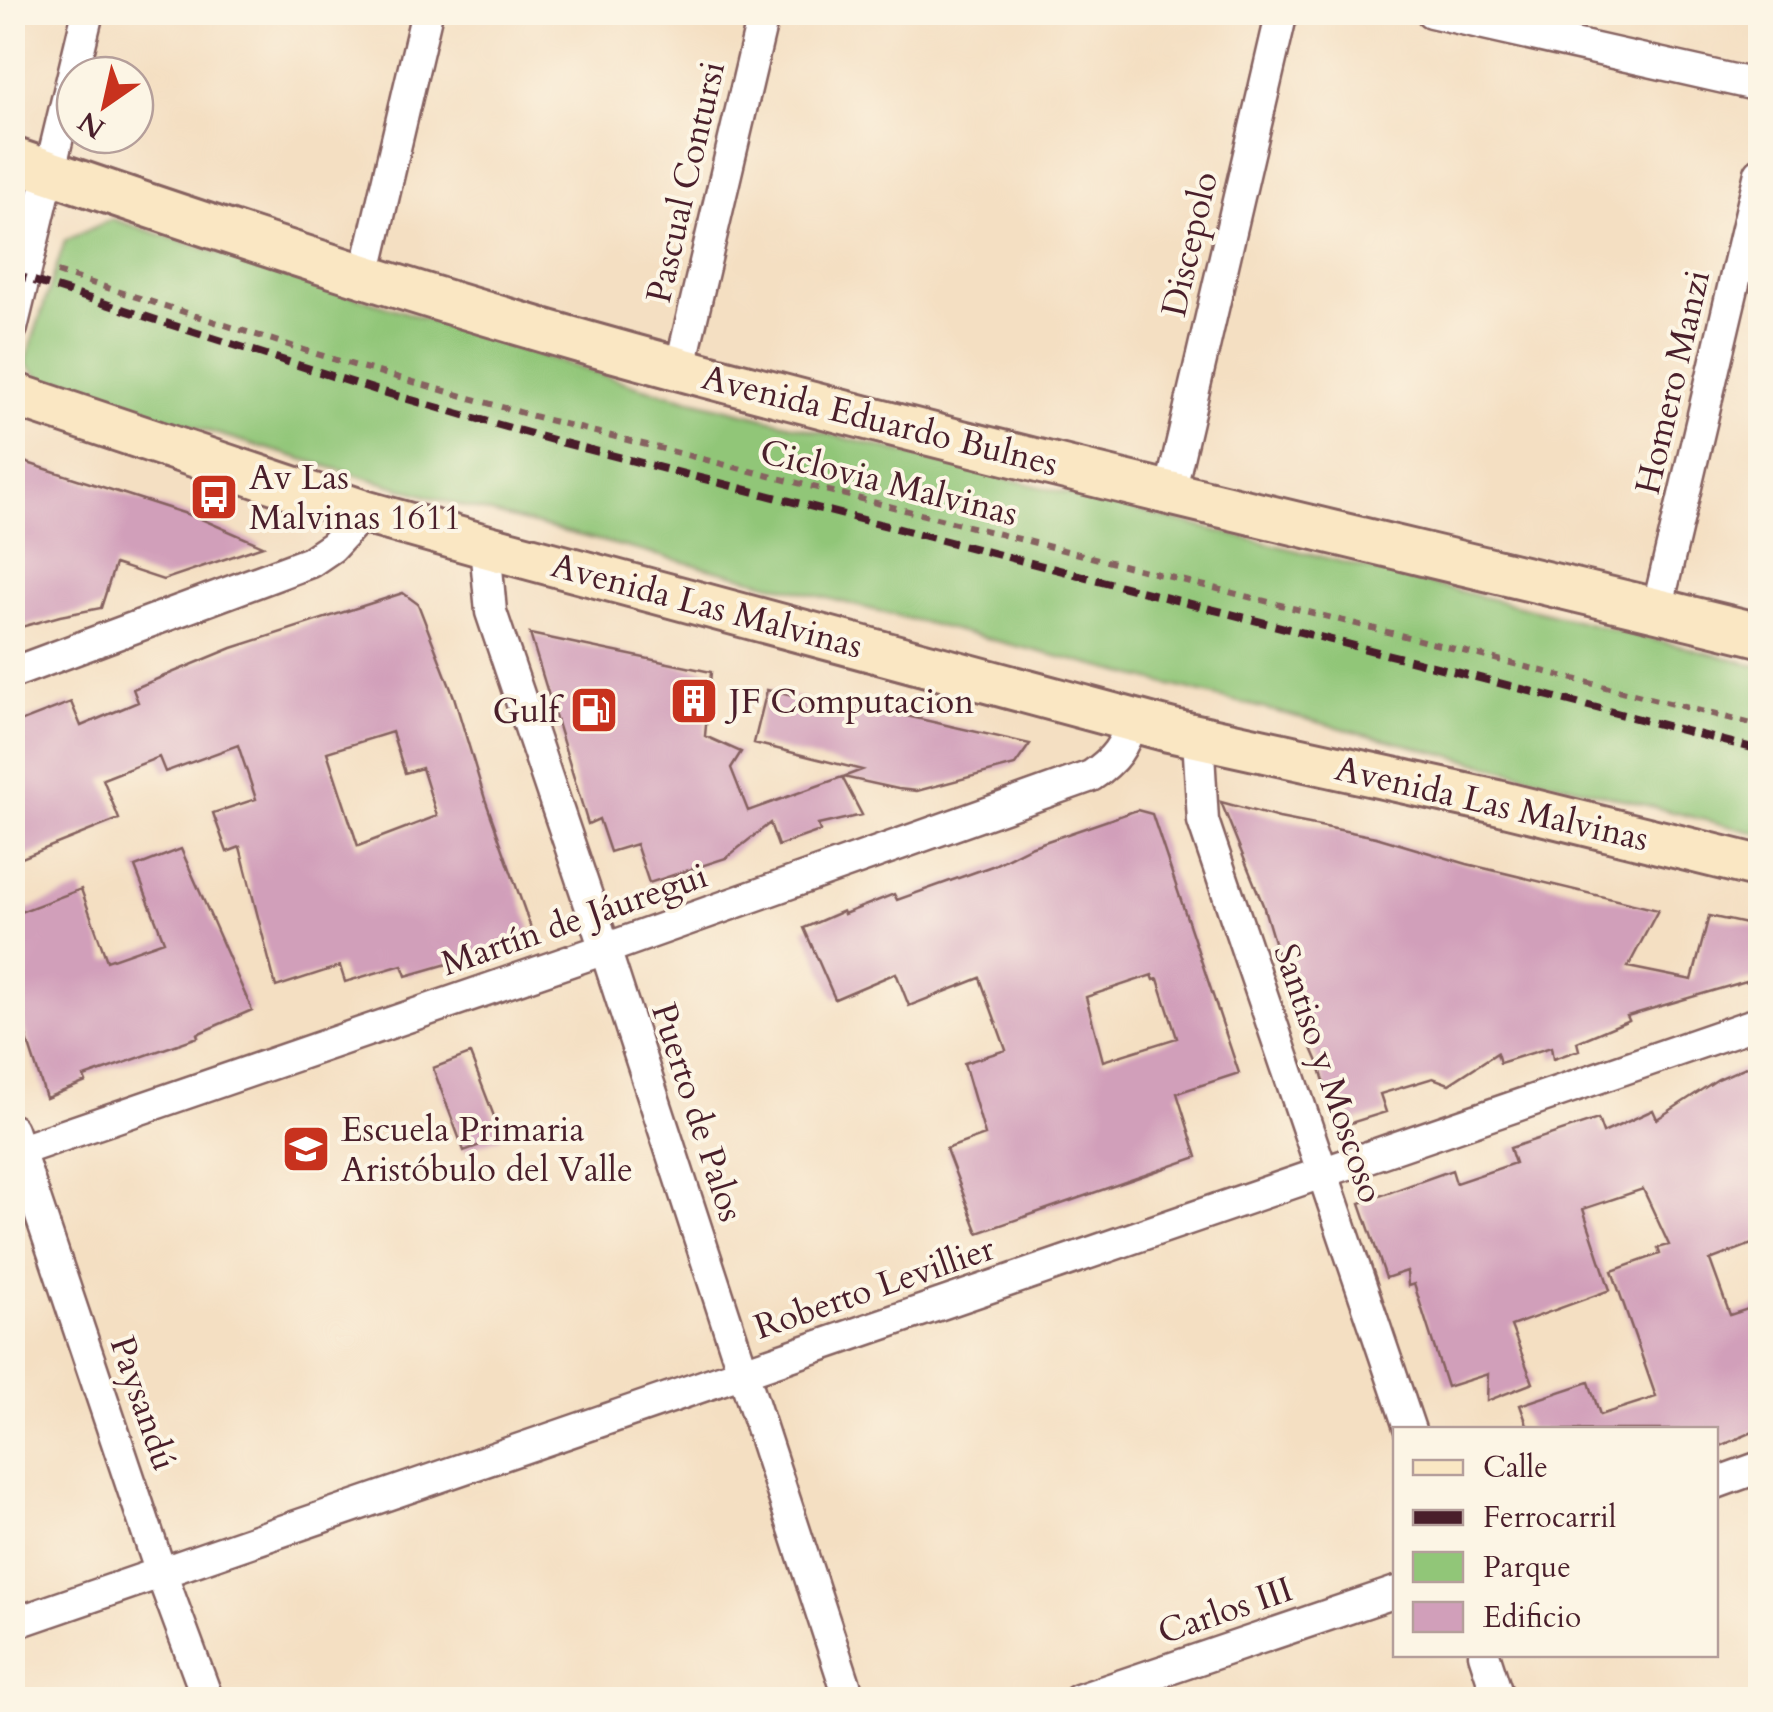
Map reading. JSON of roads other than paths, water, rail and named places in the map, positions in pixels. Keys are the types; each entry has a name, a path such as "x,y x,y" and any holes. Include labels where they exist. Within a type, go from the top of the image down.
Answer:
{"main road":[{"name":"Avenida Eduardo Bulnes","path":"31,166 365,276 680,369 1170,493 1760,635"},
{"name":"Avenida Las Malvinas","path":"12,394 364,512 486,546 1198,737 1496,802 1760,868"}],"street":[{"path":"12,328 25,278 31,166 88,12"},
{"path":"365,276 427,12"},
{"name":"Pascual Contursi","path":"680,369 764,12"},
{"name":"Discepolo","path":"1170,493 1282,12"},
{"path":"1431,12 1760,86"},
{"name":"Homero Manzi","path":"1657,610 1760,173"},
{"path":"12,674 310,562 332,547 364,512"},
{"name":"Puerto de Palos","path":"486,546 491,612 850,1700"},
{"name":"Martín de Jáuregui","path":"15,1145 605,949 1092,776 1112,762 1125,745 1132,720"},
{"name":"Santiso y Moscoso","path":"1198,737 1204,821 1409,1427"},
{"name":"Roberto Levillier","path":"12,1624 1760,1022"},
{"name":"Paysandú","path":"15,1145 208,1700"},
{"path":"1718,1482 1760,1468"},
{"name":"Carlos III","path":"1078,1700 1393,1593"},
{"path":"1485,1657 1499,1700"}],"railway":[{"path":"12,274 376,390 556,441 1760,750"}],"place":[{"name":"Av Las Malvinas 1611","path":"214,497"},
{"name":"JF Computacion","path":"694,701"},
{"name":"Gulf","path":"594,710"},
{"name":"Escuela Primaria Aristóbulo del Valle","path":"306,1149"}]}
